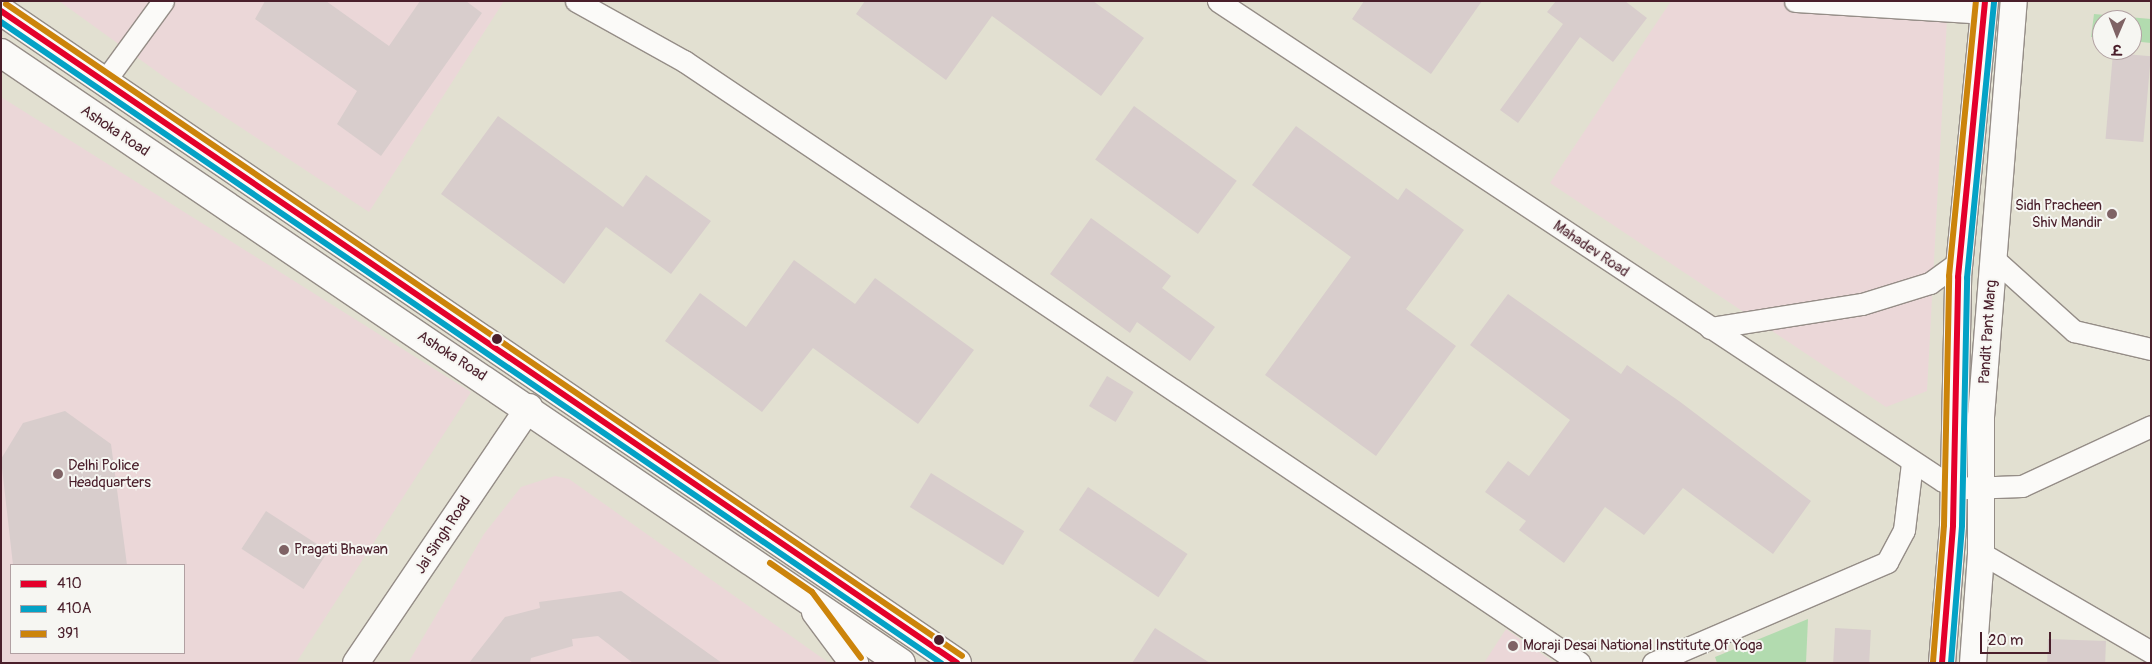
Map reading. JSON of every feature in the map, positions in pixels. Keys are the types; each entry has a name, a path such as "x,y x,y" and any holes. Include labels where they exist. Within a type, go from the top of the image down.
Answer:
{"main road":[{"name":"Ashoka Road","path":"1,11 957,663"},
{"name":"Ashoka Road","path":"1,53 529,407 900,663"},
{"path":"806,598 854,663"}],"street":[{"path":"104,82 163,1"},
{"path":"576,1 692,67 1580,663"},
{"name":"Mahadev Road","path":"1218,1 1912,464 1967,487"},
{"path":"1795,1 1985,7"},
{"name":"Pandit Pant Marg","path":"1942,663 1967,487 1981,417 2014,1"},
{"name":"Pandit Pant Marg","path":"1972,663 1981,553 1967,487 1960,261 1985,7"},
{"path":"1994,259 2074,331 2151,349"},
{"path":"1710,328 1862,304 1930,283 1960,261"},
{"name":"Jai Singh Road","path":"356,663 529,407"},
{"path":"1967,487 2022,486 2151,426"},
{"path":"1653,663 1887,562 1904,530 1912,464"},
{"path":"1981,553 2151,652"}],"shaded area":[{"path":"59,1 504,1 369,212 167,79"},
{"path":"1671,1 1948,1 1927,391 1886,407 1550,183"},
{"path":"1,97 471,392 296,663 1,663"},
{"path":"555,476 569,479 829,663 408,663 484,534 521,487"},
{"name":"Moraji Desai National Institute Of Yoga","path":"1506,629 1555,663 1484,663"}],"green space":[{"path":"2142,18 2151,19 2151,43 2142,42"},
{"path":"1808,619 1806,663 1717,663 1715,657"}],"building":[{"path":"265,1 326,1 389,46 420,1 466,1 482,13 381,156 337,124 357,91 255,19"},
{"path":"865,1 1093,1 1144,38 1101,96 992,16 946,80 856,14"},
{"path":"1364,1 1482,1 1431,74 1352,19"},
{"path":"1556,1 1625,1 1647,18 1613,62 1580,37 1518,123 1500,110 1563,24 1547,12"},
{"path":"2142,56 2151,56 2143,142 2106,139 2112,60 2142,60"},
{"path":"1134,106 1237,181 1198,234 1095,159"},
{"path":"498,116 623,207 646,175 711,221 671,274 606,227 564,284 441,194"},
{"path":"1296,126 1398,200 1406,188 1464,230 1406,309 1456,346 1376,456 1265,375 1351,257 1252,185"},
{"path":"1091,218 1171,276 1162,288 1215,327 1190,361 1137,322 1130,333 1050,274"},
{"path":"794,260 855,304 875,278 974,350 918,424 813,348 762,412 665,341 700,293 746,327"},
{"path":"1508,294 1621,374 1627,365 1679,401 1811,501 1773,554 1683,488 1644,535 1605,507 1564,563 1519,530 1526,521 1485,492 1508,461 1529,476 1570,420 1470,345"},
{"path":"1107,376 1134,392 1116,422 1089,406"},
{"name":"Delhi Police Headquarters","path":"65,411 111,444 127,564 13,564 1,459 23,423"},
{"path":"931,473 1024,531 1003,565 910,507"},
{"path":"1088,487 1187,554 1158,597 1059,530"},
{"name":"Pragati Bhawan","path":"266,511 328,551 304,589 241,549"},
{"path":"621,591 722,663 633,663 598,636 572,639 573,646 531,658 530,663 469,663 505,617 540,608 539,602"},
{"path":"1155,628 1210,663 1132,663"},
{"path":"1835,628 1871,630 1869,663 1833,663"},
{"path":"2048,639 2106,641 2105,663 2047,663"}],"transit line":[{"name":"391","path":"1933,662 1944,525 1949,276 1976,1"},
{"name":"410","path":"1942,663 1953,525 1958,277 1985,1"},
{"name":"410A","path":"1951,663 1962,525 1967,278 1994,2"},
{"name":"391","path":"6,4 962,656"},
{"name":"410","path":"1,11 957,663"},
{"name":"410A","path":"1,22 941,663"},
{"name":"391","path":"770,563 812,592 861,658"}],"place":[{"name":"Sidh Pracheen Shiv Mandir","path":"2112,214"},
{"name":"Delhi Police Headquarters","path":"58,474"},
{"name":"Pragati Bhawan","path":"284,550"},
{"name":"Moraji Desai National Institute Of Yoga","path":"1513,646"}]}
